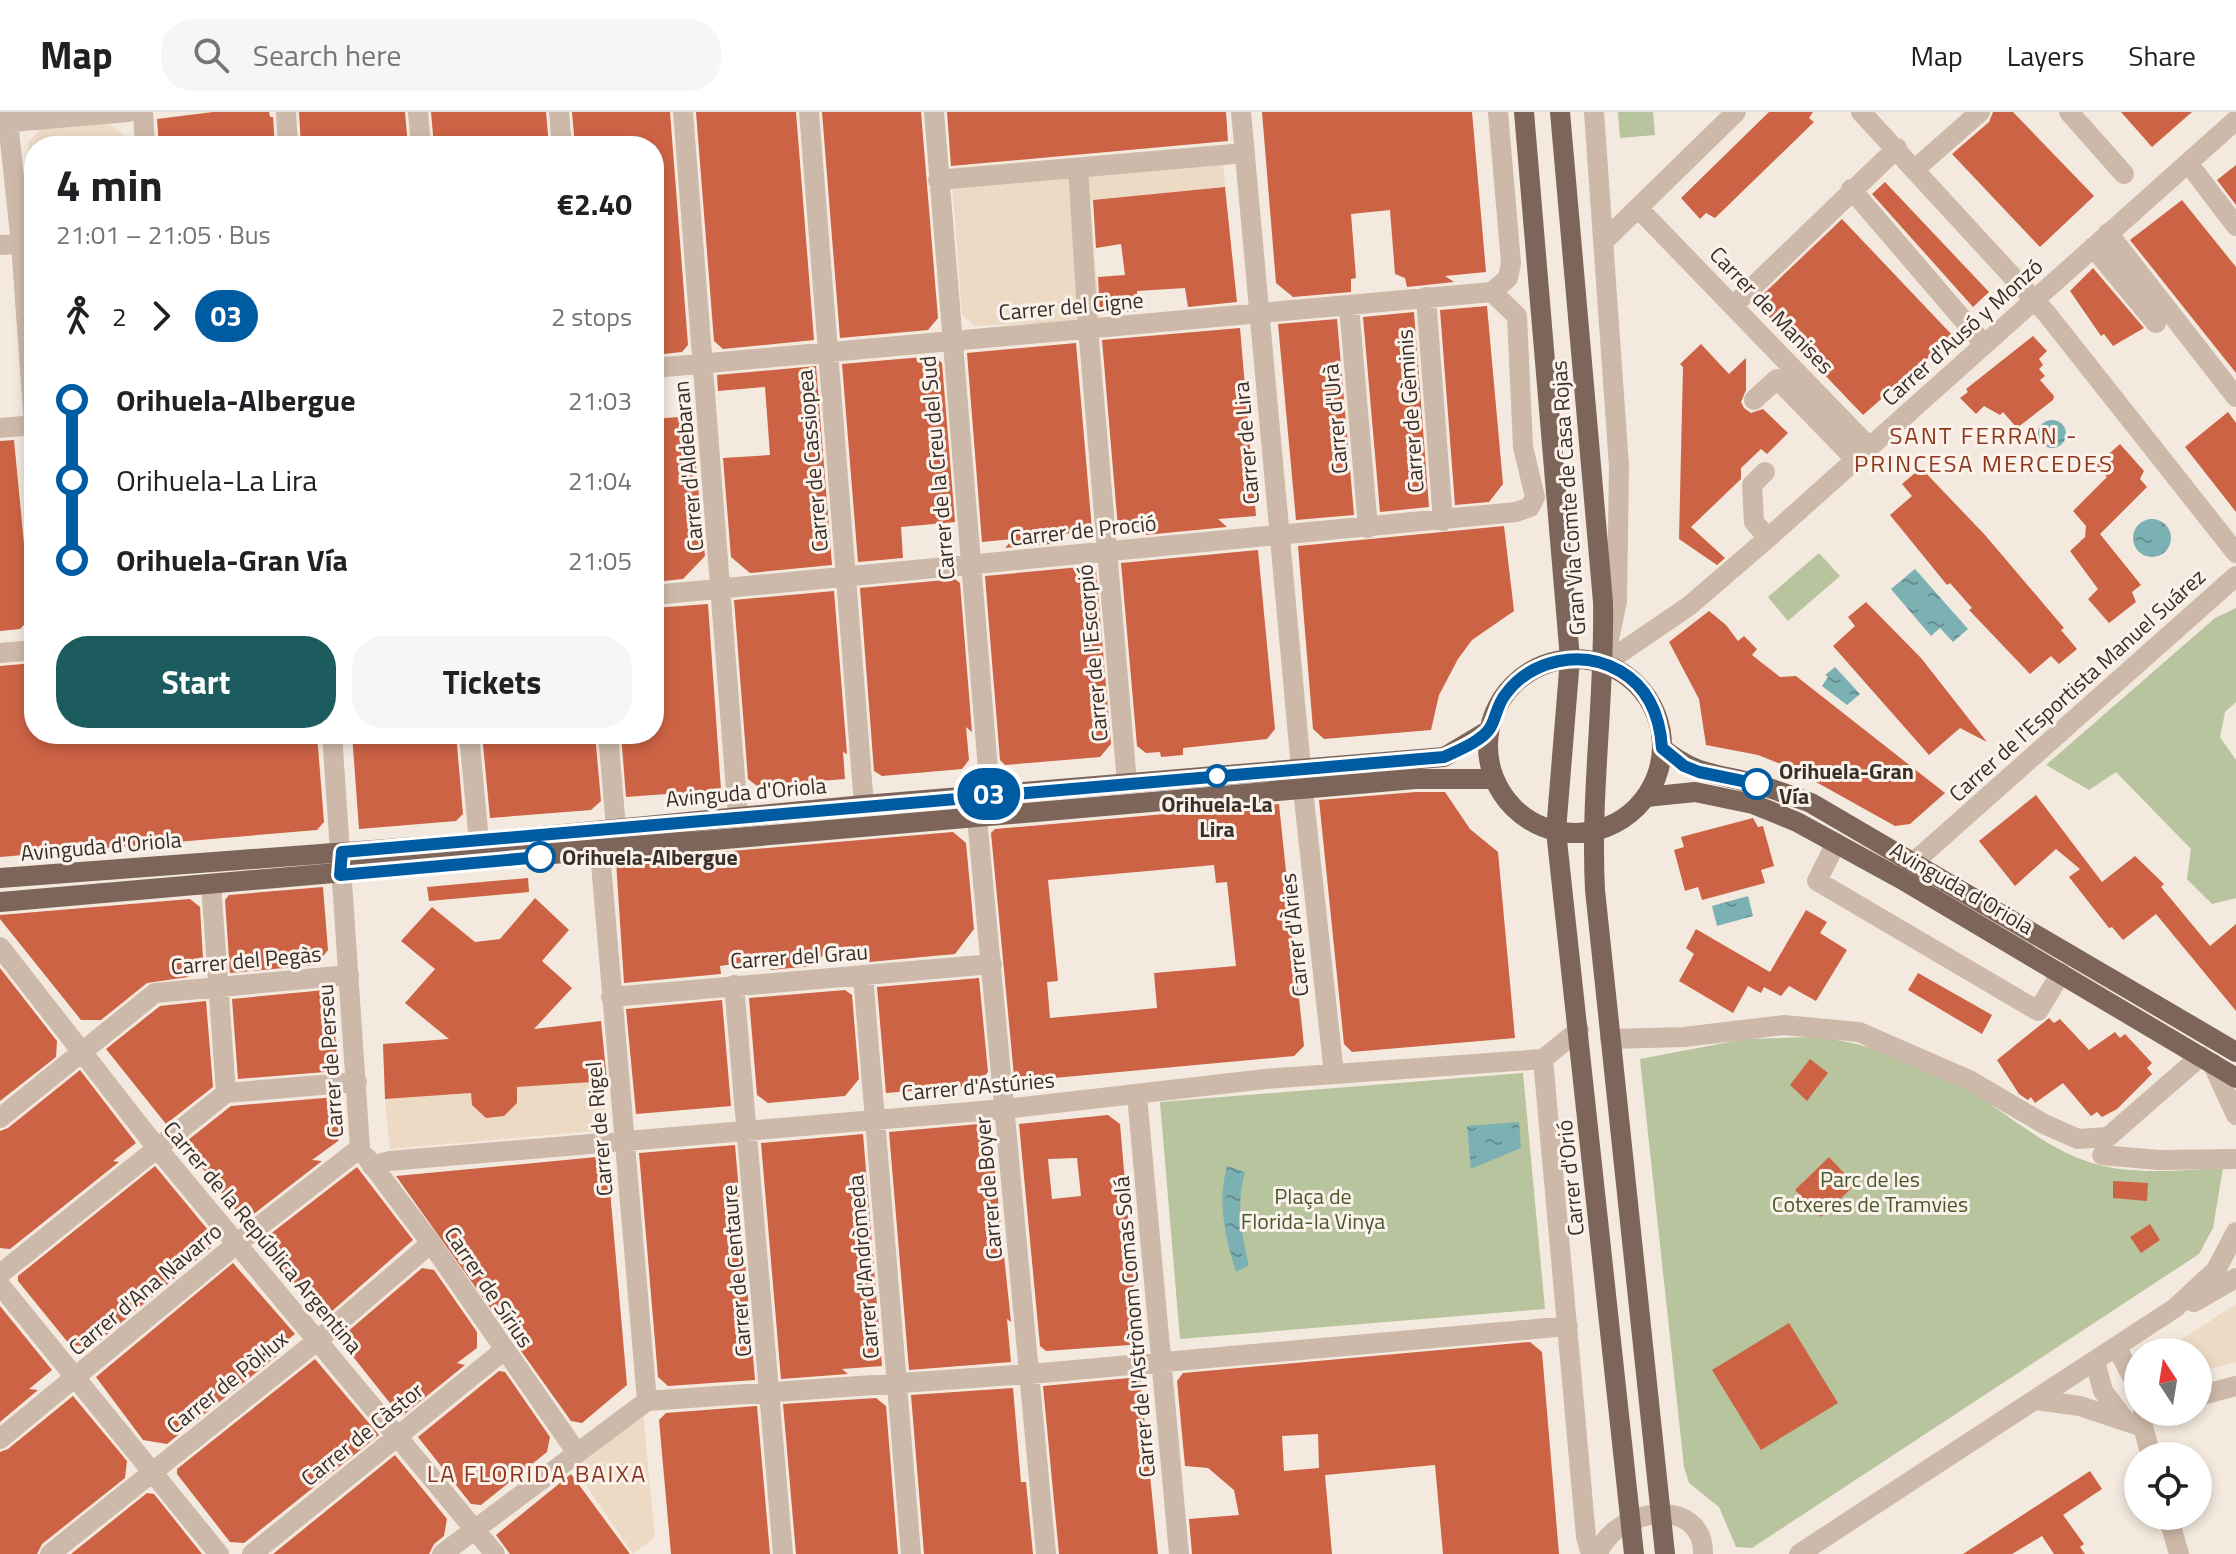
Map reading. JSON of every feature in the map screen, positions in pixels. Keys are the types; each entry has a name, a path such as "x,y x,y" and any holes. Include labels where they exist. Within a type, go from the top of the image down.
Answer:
{"main road":[{"name":"Gran Via Comte de Casa Rojas","path":"1524,112 1570,659 1556,831"},
{"name":"Gran Via Comte de Casa Rojas","path":"1560,112 1603,602 1604,664"},
{"path":"1570,659 1604,664 1621,672 1647,697 1661,730 1662,748 1657,774 1646,797 1622,819 1592,831 1556,831 1530,821 1509,803 1494,779 1488,755 1489,730 1504,695 1533,670 1570,659"},
{"path":"1604,664 1592,831 1610,1039 1665,1554"},
{"name":"Avinguda d'Oriola","path":"0,878 479,842 738,816 1444,757 1489,730"},
{"name":"Avinguda d'Oriola","path":"1662,748 1684,766 1699,772 1757,784 1811,803 2236,1052"},
{"name":"Avinguda d'Oriola","path":"0,902 340,875 1445,776 1494,779"},
{"name":"Avinguda d'Oriola","path":"1646,797 1695,792 1753,804 1836,843 2236,1078"},
{"name":"Carrer d'Orió","path":"1556,831 1634,1554"}],"street":[{"path":"24,286 5,119 128,112"},
{"path":"143,112 144,136"},
{"path":"286,112 287,136"},
{"path":"418,112 420,136"},
{"path":"559,112 561,136"},
{"name":"Carrer d'Aldebaran","path":"683,112 738,816"},
{"name":"Carrer de Cassiopea","path":"809,112 864,805"},
{"name":"Carrer de la Creu del Sud","path":"934,112 990,794"},
{"name":"Carrer de Lira","path":"1241,112 1301,769"},
{"path":"1492,292 1508,278 1511,263 1498,112"},
{"name":"Gran Via Comte de Casa Rojas","path":"1594,112 1619,466 1617,601 1604,664"},
{"path":"1605,240 1736,112"},
{"path":"1861,112 2034,300 2236,553"},
{"path":"1914,170 1980,112"},
{"path":"2069,112 2124,174"},
{"name":"Carrer d'Ausó y Monzó","path":"1604,664 1689,606 2236,120"},
{"path":"1735,304 1897,148"},
{"path":"938,180 1245,153"},
{"path":"2188,163 2236,226"},
{"name":"Carrer de l'Escorpió","path":"1078,168 1088,328 1127,783"},
{"path":"1851,189 1984,344"},
{"name":"Carrer de Manises","path":"1638,208 1735,304 1862,453"},
{"path":"2101,240 2156,323"},
{"path":"2101,240 2236,397"},
{"path":"0,245 21,244"},
{"name":"Carrer del Cigne","path":"664,367 1492,292"},
{"name":"Gran Via Comte de Casa Rojas","path":"1492,292 1517,316 1523,447 1535,497 1530,507 1516,512"},
{"name":"Carrer de Gèminis","path":"1426,297 1443,521"},
{"name":"Carrer d'Urà","path":"1349,306 1368,528"},
{"path":"1754,400 1777,379 1862,453"},
{"path":"0,428 24,427"},
{"path":"1765,472 1752,485 1754,522 1768,538"},
{"name":"Carrer de Proció","path":"664,594 1516,512"},
{"name":"Carrer de l'Esportista Manuel Suárez","path":"1914,862 2236,576"},
{"path":"0,653 24,651"},
{"name":"Carrer de Perseu","path":"333,744 360,1148"},
{"path":"470,744 479,842"},
{"path":"609,744 616,828"},
{"name":"Carrer d'Àries","path":"1301,769 1334,1074"},
{"path":"977,818 990,794"},
{"name":"Carrer de Boyer","path":"977,818 1046,1554"},
{"path":"1836,843 1817,881 2038,1011 2061,973"},
{"name":"Carrer de Rigel","path":"600,852 647,1401"},
{"path":"211,884 226,1093"},
{"name":"Carrer de la República Argentina","path":"0,947 157,1148 239,1242 495,1554"},
{"name":"Carrer del Grau","path":"611,997 992,964"},
{"name":"Carrer del Pegàs","path":"0,1118 155,993 218,984 349,975"},
{"name":"Carrer d'Andròmeda","path":"863,975 911,1554"},
{"name":"Carrer de Centaure","path":"734,985 783,1554"},
{"path":"1610,1039 1684,1037 1784,1025 1859,1032 1969,1080 2044,1124 2078,1139 2108,1137 2206,1059 2236,1115"},
{"path":"1543,1059 1579,1030"},
{"name":"Carrer d'Astúries","path":"372,1166 389,1161 1005,1109 1334,1074 1543,1059"},
{"name":"Carrer d'Orió","path":"1543,1059 1586,1537 1591,1554"},
{"path":"0,1274 226,1093 357,1082"},
{"name":"Carrer de l'Astrònom Comas Solá","path":"1137,1096 1179,1554"},
{"name":"Carrer de Sírius","path":"360,1148 431,1243 503,1351 577,1453"},
{"name":"Carrer d'Ana Navarro","path":"0,1439 239,1242 360,1148"},
{"path":"2102,1155 2236,1159"},
{"path":"1799,1554 2175,1308 2216,1270 2236,1232"},
{"name":"Carrer de Pòl·lux","path":"50,1554 318,1340 431,1243"},
{"path":"2175,1308 2203,1299 2236,1278"},
{"path":"0,1285 219,1554"},
{"path":"442,1554 647,1401 1030,1374 1568,1326"},
{"path":"2117,1348 2124,1361"},
{"name":"Carrer de Càstor","path":"252,1554 503,1351"},
{"path":"2095,1361 2103,1391 2124,1408"},
{"path":"2212,1392 2236,1386"},
{"path":"2036,1400 2124,1416"},
{"path":"1598,1554 1603,1542 1631,1520 1661,1512 1678,1517 1695,1530 1701,1538 1703,1554"},
{"path":"2172,1530 2179,1554"}],"green space":[{"path":"1618,112 1653,112 1655,135 1620,138"},
{"path":"1819,553 1840,576 1788,621 1768,597"},
{"path":"2236,608 2236,702 2225,712 2220,737 2236,760 2236,898 2212,904 2187,879 2191,849 2116,772 2089,790 2046,765 2215,618"},
{"name":"Parc de les Cotxeres de Tramvies","path":"1814,1037 1874,1049 1932,1071 1983,1099 2056,1148 2089,1162 2138,1171 2223,1168 2213,1228 2199,1254 1752,1548 1736,1547 1719,1507 1689,1483 1684,1467 1640,1059 1745,1039"},
{"name":"Plaça de Florida-la Vinya","path":"1523,1073 1545,1309 1180,1339 1160,1102"}],"shaded area":[{"path":"107,122 123,136 34,136 41,128"},
{"path":"1222,145 1225,187 1090,201 1100,321 975,326 962,315 951,168"},
{"path":"602,1081 606,1130 390,1149 385,1099 471,1093 472,1105 486,1118 517,1087"},
{"path":"2236,1304 2236,1362 2212,1368 2212,1338 2184,1338"},
{"path":"643,1413 655,1537 633,1554 572,1465"}],"water":[{"path":"2052,420 2062,424 2066,434 2062,444 2052,448 2042,444 2038,434 2042,424"},
{"path":"2152,519 2165,525 2171,538 2165,551 2152,557 2139,551 2133,538 2139,525"},
{"path":"1915,569 1968,629 1953,642 1940,628 1931,636 1891,589"},
{"path":"1835,667 1860,694 1847,705 1822,686 1828,677 1825,675"},
{"path":"1748,896 1753,916 1717,926 1712,906"},
{"path":"1519,1122 1521,1148 1471,1169 1467,1126"},
{"path":"1227,1166 1245,1172 1241,1218 1249,1265 1236,1272 1224,1219 1223,1193"}],"building":[{"path":"213,112 269,112 273,117 274,136 158,136 157,119"},
{"path":"299,112 405,112 407,136 300,136"},
{"path":"431,112 546,112 548,136 433,136"},
{"path":"572,112 670,112 688,345 682,352 664,354 664,136 574,136"},
{"path":"696,112 796,112 814,340 723,349 714,341"},
{"path":"822,112 921,112 938,318 928,330 840,338"},
{"path":"947,112 1226,112 1228,141 951,166"},
{"path":"1262,112 1472,112 1486,272 1445,276 1454,282 1407,287 1405,278 1395,274 1390,210 1351,214 1356,278 1351,279 1351,292 1293,297 1276,283"},
{"path":"1769,112 1813,112 1809,118 1814,122 1715,218 1706,213 1700,219 1681,198"},
{"path":"1993,112 2013,112 2094,196 2040,247 1952,154 1989,122"},
{"path":"2121,112 2192,112 2152,147"},
{"path":"2236,165 2236,205 2217,180"},
{"path":"1885,182 1989,292 1973,307 1872,194"},
{"path":"1225,187 1237,302 1188,307 1185,288 1137,291 1138,311 1100,314 1098,277 1125,275 1121,244 1096,248 1093,200"},
{"path":"2182,200 2236,267 2236,373 2130,240"},
{"path":"1842,219 1953,336 1863,415 1755,302"},
{"path":"2093,268 2144,328 2113,346 2104,334 2101,336 2070,291"},
{"path":"1487,306 1503,484 1489,502 1455,505 1440,310"},
{"path":"1414,312 1429,507 1380,512 1363,317"},
{"path":"1337,319 1354,515 1296,520 1278,324"},
{"path":"1240,328 1256,516 1218,519 1227,527 1145,535 1153,525 1118,528 1102,340"},
{"path":"2033,336 2047,351 2039,359 2043,365 2039,369 2045,376 2040,380 2054,396 2053,400 2017,428 2003,412 2000,415 1984,406 1976,414 1960,398 1968,392 1966,389"},
{"path":"1076,343 1092,530 1051,536 1061,543 1005,548 1013,539 982,542 967,353"},
{"path":"1701,344 1729,374 1746,358 1746,390 1741,402 1744,408 1751,413 1763,409 1788,433 1767,454 1761,449 1741,468 1741,479 1691,527 1725,558 1717,565 1679,539 1683,367 1680,364"},
{"path":"934,356 942,363 955,522 901,527 903,558 858,562 842,364"},
{"path":"816,366 832,565 750,573 731,557 723,458 770,455 765,387 718,391 717,375"},
{"path":"2228,412 2236,423 2236,512 2185,447"},
{"path":"691,416 705,556 683,579 664,581 664,418"},
{"path":"14,440 24,544 24,625 20,629 0,631 0,441"},
{"path":"2120,444 2144,471 2140,479 2147,487 2100,534 2141,585 2132,592 2136,602 2109,623 2088,599 2098,589 2070,551 2085,537 2086,526 2073,511 2107,477 2096,465"},
{"path":"1921,468 1985,535 2064,628 2061,630 2077,649 2059,664 2051,656 2030,674 1969,610 1972,608 1950,583 1947,585 1890,515 1912,496 1902,484"},
{"path":"1504,526 1514,611 1472,640 1458,659 1439,695 1431,730 1324,739 1313,729 1298,546"},
{"path":"1258,550 1275,729 1267,739 1183,748 1183,755 1161,757 1160,752 1146,753 1137,746 1121,563"},
{"path":"1091,566 1096,570 1111,744 1100,757 1005,765 1000,760 985,576"},
{"path":"955,579 960,583 972,732 966,727 969,760 962,769 882,776 874,771 860,588"},
{"path":"834,591 847,754 843,752 845,779 757,786 748,779 734,600"},
{"path":"1866,602 1921,658 1987,742 1960,728 1929,755 1833,646 1855,626 1848,617"},
{"path":"708,604 721,790 626,797 622,744 664,744 664,607"},
{"path":"1709,611 1726,625 1738,641 1744,636 1757,649 1752,655 1780,677 1796,676 1945,793 1910,824 1895,826 1791,768 1758,755 1706,745 1699,699 1669,642"},
{"path":"24,664 24,744 318,744 324,822 317,830 0,857 0,666"},
{"path":"353,744 457,744 463,814 456,821 359,829"},
{"path":"483,744 596,744 601,801 591,810 490,818"},
{"path":"1445,792 1470,829 1498,852 1515,1038 1352,1052 1344,1044 1319,800"},
{"path":"2036,795 2102,882 2135,856 2164,884 2161,887 2210,946 2236,924 2236,1011 2156,914 2123,940 2112,927 2109,928 2069,877 2080,869 2056,849 2015,886 1979,841"},
{"path":"1279,804 1304,1046 1294,1056 1021,1081 1014,1076 991,833 995,829","holes":["1214,865 1216,883 1227,882 1236,966 1154,973 1157,1008 1050,1018 1047,982 1058,981 1048,880"]},
{"path":"1753,818 1758,827 1763,826 1774,866 1761,870 1765,883 1702,900 1698,887 1685,891 1674,850 1684,847 1681,837"},
{"path":"953,832 966,843 974,929 955,954 869,962 868,953 801,958 813,966 770,970 778,961 740,963 720,966 721,974 624,983 616,861"},
{"path":"528,878 529,892 429,901 427,887"},
{"path":"323,887 328,950 316,965 230,973 225,900 229,895"},
{"path":"535,898 569,930 542,961 572,988 534,1029 601,1021 607,1081 517,1087 517,1103 504,1116 486,1118 472,1105 471,1093 385,1099 383,1044 449,1039 405,1003 435,969 401,941 432,907 475,942 500,939"},
{"path":"190,899 200,907 203,959 188,977 147,983 101,1020 81,1020 0,919 0,915"},
{"path":"1806,910 1827,922 1820,933 1847,950 1816,1001 1789,986 1781,996 1764,987 1761,993 1748,986 1733,1013 1679,981 1694,954 1686,948 1696,929 1770,972"},
{"path":"0,968 57,1041 56,1057 0,1101"},
{"path":"1918,973 1992,1015 1982,1034 1908,990"},
{"path":"979,978 988,1072 975,1086 886,1093 877,987"},
{"path":"325,990 332,996 337,1057 325,1072 238,1079 232,999"},
{"path":"845,990 852,995 859,1079 845,1096 768,1103 757,1095 749,998"},
{"path":"722,1000 731,1106 636,1114 626,1009"},
{"path":"206,1001 213,1087 166,1124 106,1049 160,1006"},
{"path":"2049,1018 2054,1023 2060,1019 2089,1050 2115,1032 2120,1038 2125,1034 2152,1063 2147,1068 2152,1074 2117,1109 2102,1117 2097,1112 2091,1116 2063,1083 2035,1103 2031,1097 2028,1100 2019,1094 1997,1060"},
{"path":"1810,1059 1828,1073 1807,1101 1790,1085"},
{"path":"80,1070 136,1143 113,1161 119,1162 10,1249 0,1248 0,1131 8,1128"},
{"path":"336,1097 341,1101 342,1129 338,1141 312,1160 322,1161 255,1213 238,1213 183,1144 231,1106"},
{"path":"1108,1115 1120,1124 1138,1334 1130,1345 1046,1351 1040,1346 1019,1124","holes":["1077,1158 1081,1196 1052,1199 1048,1159"]},
{"path":"990,1123 1011,1322 1007,1319 1011,1362 909,1370 889,1132"},
{"path":"863,1134 882,1366 842,1369 848,1374 781,1379 761,1143"},
{"path":"735,1145 755,1380 668,1386 658,1377 639,1153"},
{"path":"607,1156 627,1385 582,1423 571,1421 396,1176"},
{"path":"1829,1157 1855,1185 1821,1217 1795,1190"},
{"path":"155,1166 213,1236 212,1247 92,1347 70,1345 18,1281 18,1276"},
{"path":"357,1167 413,1240 323,1319 260,1242"},
{"path":"2113,1181 2148,1183 2147,1201 2113,1198"},
{"path":"2150,1224 2160,1240 2141,1253 2130,1237"},
{"path":"233,1263 295,1334 270,1354 278,1355 167,1444 143,1440 96,1377"},
{"path":"422,1268 434,1270 477,1332 477,1348 457,1363 465,1365 401,1417 339,1339"},
{"path":"0,1306 52,1370 29,1389 38,1390 0,1422"},
{"path":"1789,1323 1838,1403 1761,1450 1712,1370"},
{"path":"1530,1342 1542,1352 1559,1554 1443,1554 1435,1465 1325,1475 1332,1554 1192,1554 1189,1519 1239,1515 1234,1490 1208,1468 1185,1466 1177,1381 1183,1373","holes":["1318,1434 1319,1468 1284,1471 1282,1436"]},
{"path":"315,1359 379,1435 244,1543 230,1542 177,1474 177,1469"},
{"path":"499,1371 505,1372 550,1437 547,1452 481,1505 471,1504 418,1437"},
{"path":"1140,1377 1158,1554 1059,1554 1043,1386"},
{"path":"1013,1388 1021,1482 1026,1482 1033,1554 924,1554 911,1395"},
{"path":"73,1396 127,1461 125,1478 42,1544 37,1554 0,1554 0,1452 8,1449"},
{"path":"876,1398 886,1406 898,1554 796,1554 783,1404"},
{"path":"757,1406 770,1554 671,1554 659,1420 666,1413"},
{"path":"395,1455 447,1519 444,1536 434,1544 429,1554 273,1554"},
{"path":"2090,1471 2102,1489 2063,1515 2084,1544 2080,1547 2085,1554 2054,1554 2042,1536 2012,1554 1963,1554"},
{"path":"571,1474 630,1554 510,1554 496,1535"},
{"path":"147,1493 154,1494 202,1554 71,1554"}],"bus line":[{"name":"03","path":"540,857 340,875 342,852 1444,757 1461,750 1489,730 1504,695 1517,681 1551,662 1570,659 1604,664 1635,683 1656,713 1662,748 1684,766 1757,784"}],"place":[{"name":"Orihuela-La Lira","path":"1217,776"},
{"name":"Orihuela-Gran Vía","path":"1757,784"},
{"name":"Orihuela-Albergue","path":"540,857"}],"district":[{"name":"SANT FERRAN - PRINCESA MERCEDES","path":"1984,450"},
{"name":"LA FLORIDA BAIXA","path":"537,1474"}]}
